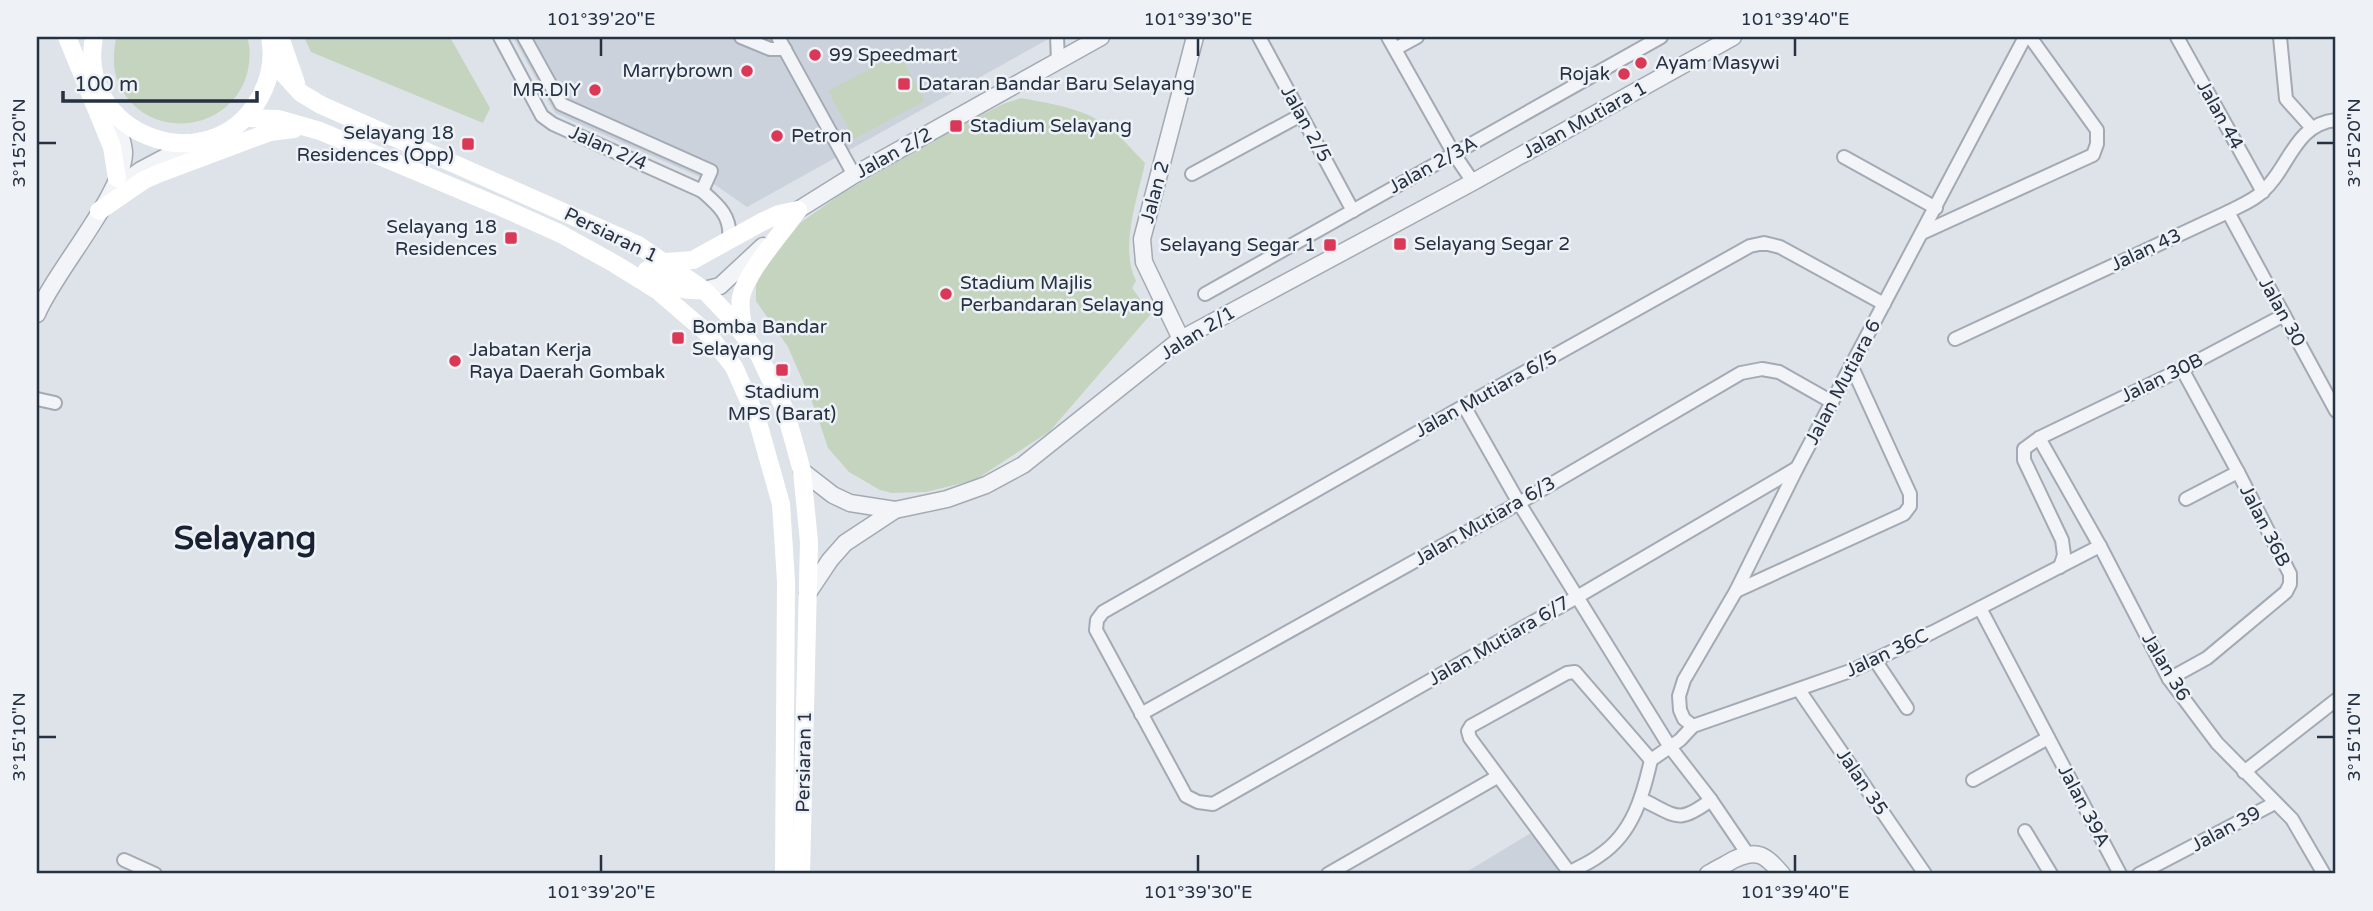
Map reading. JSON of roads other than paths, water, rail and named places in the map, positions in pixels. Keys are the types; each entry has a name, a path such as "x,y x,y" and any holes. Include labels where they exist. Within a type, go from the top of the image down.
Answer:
{"main road":[{"path":"67,37 112,146 113,186"},
{"path":"76,37 100,92 111,110 128,126 148,137 170,143 212,139 246,118 266,88 272,61 270,37"},
{"path":"93,72 94,37"},
{"path":"280,37 301,93"},
{"name":"Persiaran 1","path":"272,61 301,93 321,105 638,245 704,290 759,355 785,410 802,471 809,542 801,874"},
{"name":"Persiaran 1","path":"246,118 278,119 308,127 561,234 649,284 707,333 734,368 761,432 780,504 786,580 784,874"},
{"path":"99,211 144,180 160,173 270,132 308,127"},
{"path":"666,262 693,260 779,214 798,210"},
{"path":"745,337 741,308 743,290 758,262 798,210"},
{"path":"561,234 607,248 676,288 686,291 704,290"},
{"path":"750,404 777,394"}],"street":[{"name":"Jalan 2/4","path":"500,37 542,116 553,124 702,191 726,216 729,240"},
{"path":"524,37 561,104 711,171 702,191"},
{"path":"741,37 770,49 785,49"},
{"path":"778,37 854,175"},
{"path":"1057,37 1058,60"},
{"name":"Jalan 2/5","path":"1259,37 1353,211"},
{"path":"1388,37 1473,183"},
{"path":"1395,49 1417,37"},
{"name":"Jalan 2/3A","path":"1205,294 1661,37"},
{"name":"Jalan Mutiara 1","path":"1473,183 1732,37"},
{"path":"1922,233 2092,155 2097,144 2097,130 2028,37"},
{"name":"Jalan Mutiara 6","path":"1693,726 1684,719 1680,710 1679,696 1685,680 1736,591 1851,365 2028,37"},
{"name":"Jalan 44","path":"2177,37 2263,192"},
{"path":"2280,37 2286,99 2312,128 2336,120"},
{"name":"Jalan 2/2","path":"704,290 720,286 750,260 798,210 854,175 1097,38"},
{"name":"Jalan 2","path":"1181,339 1144,262 1142,239 1193,38"},
{"path":"37,314 57,275 113,186 124,154 111,110"},
{"path":"1192,174 1301,115"},
{"name":"Jalan 43","path":"1955,340 2228,212 2263,192 2312,128"},
{"path":"113,186 192,143"},
{"path":"1844,158 1936,208"},
{"name":"Jalan 2/1","path":"802,471 833,495 850,503 895,510 947,499 986,485 1023,465 1181,339 1473,183"},
{"name":"Jalan 30","path":"2228,212 2336,411"},
{"name":"Jalan Mutiara 6/5","path":"1142,713 1096,630 1097,620 1103,612 1750,246 1764,243 1780,247 1884,304"},
{"name":"Jalan 30B","path":"2039,438 2182,369 2284,315"},
{"path":"1736,591 1904,514 1910,506 1910,494 1851,365"},
{"name":"Jalan Mutiara 6/3","path":"1142,713 1518,503 1741,373 1762,369 1779,372 1832,402"},
{"name":"Jalan 36B","path":"2169,679 2207,658 2286,592 2290,584 2290,574 2182,369"},
{"path":"37,400 55,402"},
{"path":"1464,406 1518,503 1670,747 1747,853"},
{"path":"2039,438 2024,449 2024,460 2062,540 2064,555 2060,567"},
{"name":"Jalan 36","path":"2039,438 2100,546 2169,679 2217,743 2292,819 2324,874"},
{"name":"Jalan Mutiara 6/7","path":"1142,713 1186,796 1198,802 1213,804 1577,597 1797,468"},
{"path":"2186,499 2238,472"},
{"name":"Jalan 2/1","path":"808,593 830,559 845,543 895,510"},
{"name":"Jalan 36C","path":"1651,760 1693,726 1853,670 2100,546"},
{"name":"Jalan 39A","path":"1980,608 2120,874"},
{"path":"1875,660 1907,708"},
{"path":"1575,672 1651,760 1642,799 1633,818 1602,855 1568,873 1497,777 1468,731 1471,726 1567,673 1575,672"},
{"name":"Jalan 35","path":"1799,690 1925,874"},
{"path":"2245,772 2336,700"},
{"path":"1973,780 2048,738"},
{"path":"1328,874 1497,777"},
{"path":"1642,799 1678,816 1687,816 1711,800"},
{"name":"Jalan 39","path":"2139,874 2276,803"},
{"path":"2025,831 2051,874"},
{"path":"1714,873 1747,853 1762,855 1782,874"},
{"path":"124,860 155,874"}],"place":[{"name":"99 Speedmart","path":"815,55"},
{"name":"Ayam Masywi","path":"1641,63"},
{"name":"Marrybrown","path":"747,71"},
{"name":"Rojak","path":"1624,74"},
{"name":"Dataran Bandar Baru Selayang","path":"904,84"},
{"name":"MR.DIY","path":"595,90"},
{"name":"Stadium Selayang","path":"956,126"},
{"name":"Petron","path":"777,136"},
{"name":"Selayang 18 Residences (Opp)","path":"468,144"},
{"name":"Selayang 18 Residences","path":"511,238"},
{"name":"Selayang Segar 2","path":"1400,244"},
{"name":"Selayang Segar 1","path":"1330,245"},
{"name":"Stadium Majlis Perbandaran Selayang","path":"946,294"},
{"name":"Bomba Bandar Selayang","path":"678,338"},
{"name":"Jabatan Kerja Raya Daerah Gombak","path":"455,361"},
{"name":"Stadium MPS (Barat)","path":"782,370"}],"district":[{"name":"Selayang","path":"245,538"}]}
